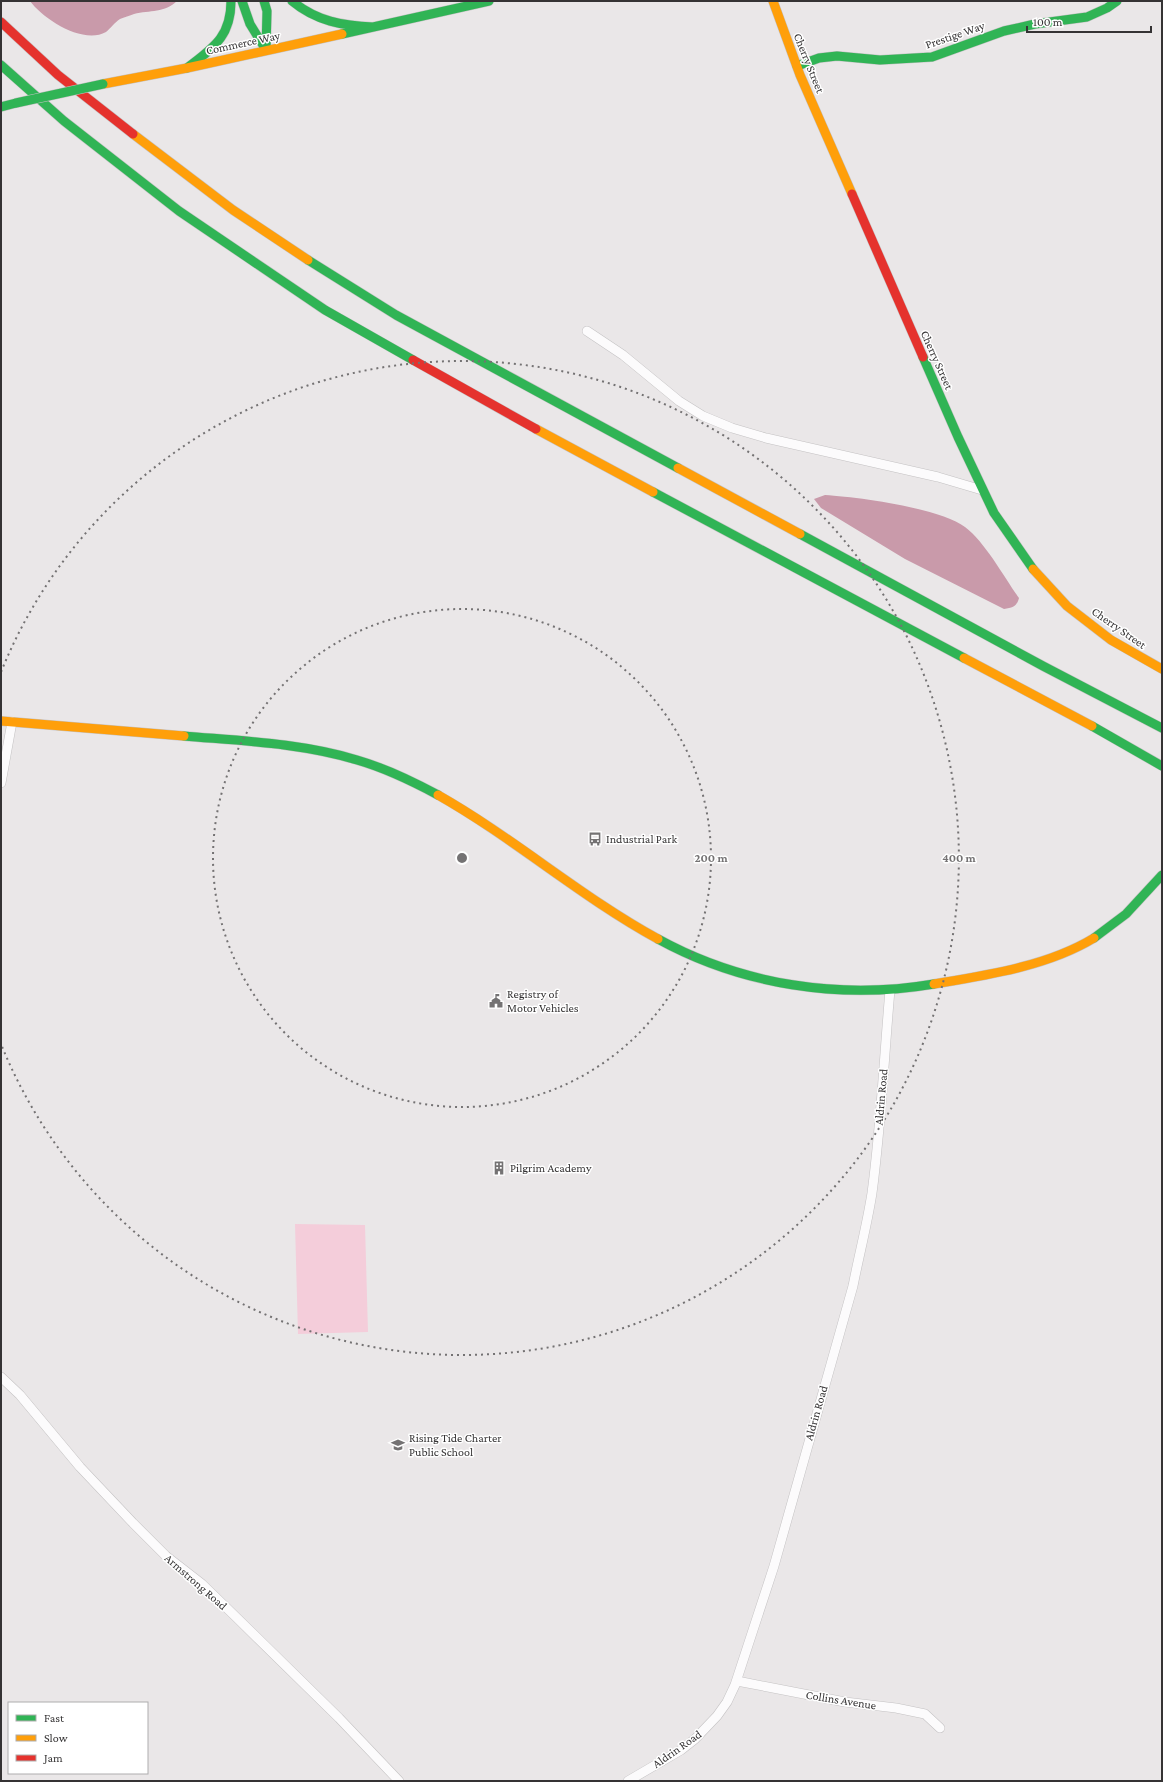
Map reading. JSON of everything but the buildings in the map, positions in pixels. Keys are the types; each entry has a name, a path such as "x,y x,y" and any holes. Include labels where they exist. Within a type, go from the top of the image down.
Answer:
{"main road":[{"path":"187,68 217,44 224,36 230,23 231,1"},
{"path":"242,1 250,24 266,50"},
{"path":"264,1 267,12 266,50"},
{"path":"292,1 301,10 318,19 342,25 373,27"},
{"name":"Commerce Way","path":"1,107 103,84 187,68 489,1"},
{"name":"Cherry Street","path":"773,1 797,66 906,320 982,490 994,513 1014,545 1067,606 1112,640 1162,669"},
{"name":"Prestige Way","path":"797,66 819,58 837,56 880,60 901,60 932,57 1004,31 1035,24 1087,17 1107,8 1117,1"},
{"path":"1,11 58,75"},
{"path":"1,22 58,75 131,133 233,210 320,268 396,315 1043,666 1162,728"},
{"path":"1,65 64,121 179,210 324,310 481,399 781,562 1118,740 1162,766"},
{"path":"1,721 281,744 333,753 360,761 408,780 454,804 628,923 667,944 694,957 744,974 792,985 819,989 849,991 890,990 956,981 1051,958 1074,949 1106,931 1138,904 1162,875"},
{"path":"1118,740 1162,759"}],"street":[{"path":"586,331 623,355 679,401 703,416 732,428 766,438 938,477 982,490"},
{"path":"1,783 12,722"},
{"name":"Aldrin Road","path":"628,1781 681,1750 708,1728 727,1702 737,1681 776,1560 853,1286 866,1228 876,1159 890,990"},
{"name":"Armstrong Road","path":"1,1377 20,1395 80,1467 133,1523 166,1556 202,1584 339,1718 399,1781"},
{"name":"Collins Avenue","path":"737,1681 845,1702 896,1708 925,1714 940,1728"}],"shaded area":[{"path":"30,1 177,1 167,8 134,14 122,18 106,32 97,35 86,35 75,33 54,22 36,8"},
{"path":"825,495 857,498 898,505 937,514 953,520 965,527 980,541 1019,598 1016,605 1004,609 905,559 821,508 814,499"},
{"path":"295,1224 365,1225 368,1332 298,1334"}],"traffic: fast":[{"path":"187,68 212,48 224,33 228,24 231,1"},
{"path":"242,1 250,24 266,50"},
{"path":"264,1 267,11 266,50"},
{"path":"292,1 301,8 320,18 341,24 373,27"},
{"path":"342,34 489,1"},
{"path":"797,66 819,58 837,56 880,60 932,57 1004,31 1035,24 1087,17 1107,8 1117,1"},
{"path":"1,65 64,121 179,211 325,310 413,360"},
{"path":"16,103 103,84"},
{"path":"1,107 16,103"},
{"path":"308,260 396,315 678,468"},
{"path":"923,357 958,437 994,513 1033,569"},
{"path":"653,492 964,658"},
{"path":"800,534 1043,666 1162,728"},
{"path":"1092,726 1162,766"},
{"path":"184,736 293,746 336,754 388,771 438,795"},
{"path":"1094,938 1126,914 1162,875"},
{"path":"658,939 690,955 723,968 757,978 792,985 828,989 863,990 899,989 934,984"}],"traffic: slow":[{"path":"773,1 800,75 852,194"},
{"path":"103,84 187,68 342,34"},
{"path":"133,134 233,210 308,260"},
{"path":"536,429 653,492"},
{"path":"678,468 800,534"},
{"path":"1033,569 1067,606 1111,640 1162,669"},
{"path":"964,658 1092,726"},
{"path":"1,721 184,736"},
{"path":"438,795 494,830 602,905 658,939"},
{"path":"934,984 1017,968 1057,956 1094,938"}],"traffic: jam":[{"path":"1,22 58,75 133,134"},
{"path":"852,194 923,357"},
{"path":"413,360 536,429"}],"place":[{"name":"Industrial Park","path":"595,839"},
{"name":"Registry of Motor Vehicles","path":"496,1001"},
{"name":"Pilgrim Academy","path":"499,1168"},
{"name":"Rising Tide Charter Public School","path":"398,1445"}]}
